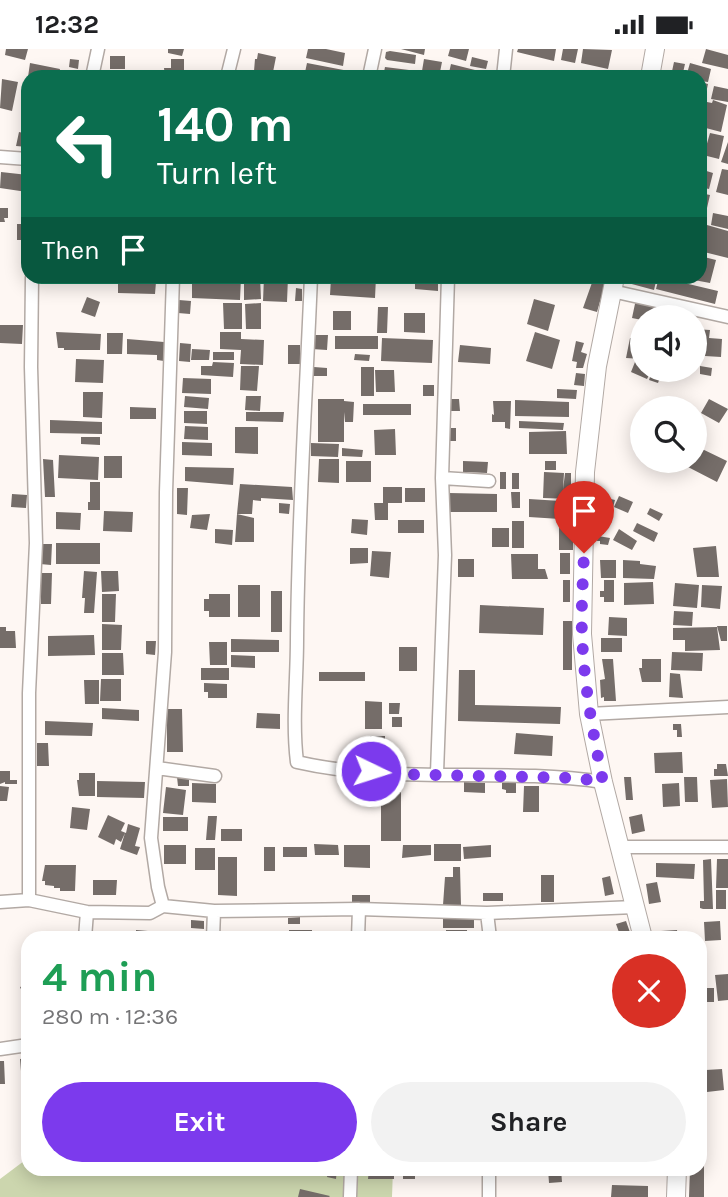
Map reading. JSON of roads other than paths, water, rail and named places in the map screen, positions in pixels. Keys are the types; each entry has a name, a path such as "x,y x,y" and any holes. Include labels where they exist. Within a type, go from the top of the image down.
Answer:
{"street":[{"path":"94,70 98,49"},
{"path":"229,70 234,49"},
{"path":"370,70 375,49"},
{"path":"504,70 506,49"},
{"path":"651,70 655,49"},
{"path":"0,157 21,158"},
{"path":"29,900 29,693 36,543 31,367 32,284"},
{"path":"163,906 151,838 165,652 166,492 173,284"},
{"path":"311,284 298,549 294,737 297,762 392,774 577,778 603,782"},
{"path":"437,773 445,555 442,478 448,284"},
{"path":"641,931 603,782 589,714 582,634 586,472 597,366 613,284 728,317"},
{"path":"442,478 489,481"},
{"path":"589,714 728,707"},
{"path":"157,768 215,776"},
{"path":"620,847 728,847"},
{"path":"0,902 29,900 87,912 150,913 163,906 214,911 359,909 487,913 635,907"},
{"path":"358,931 359,909"},
{"path":"213,931 214,911"},
{"path":"86,931 87,912"},
{"path":"487,913 489,931"},
{"path":"0,1049 21,1046"},
{"path":"350,1197 351,1176"},
{"path":"488,1197 489,1176"},
{"path":"676,1197 677,1176"}]}
